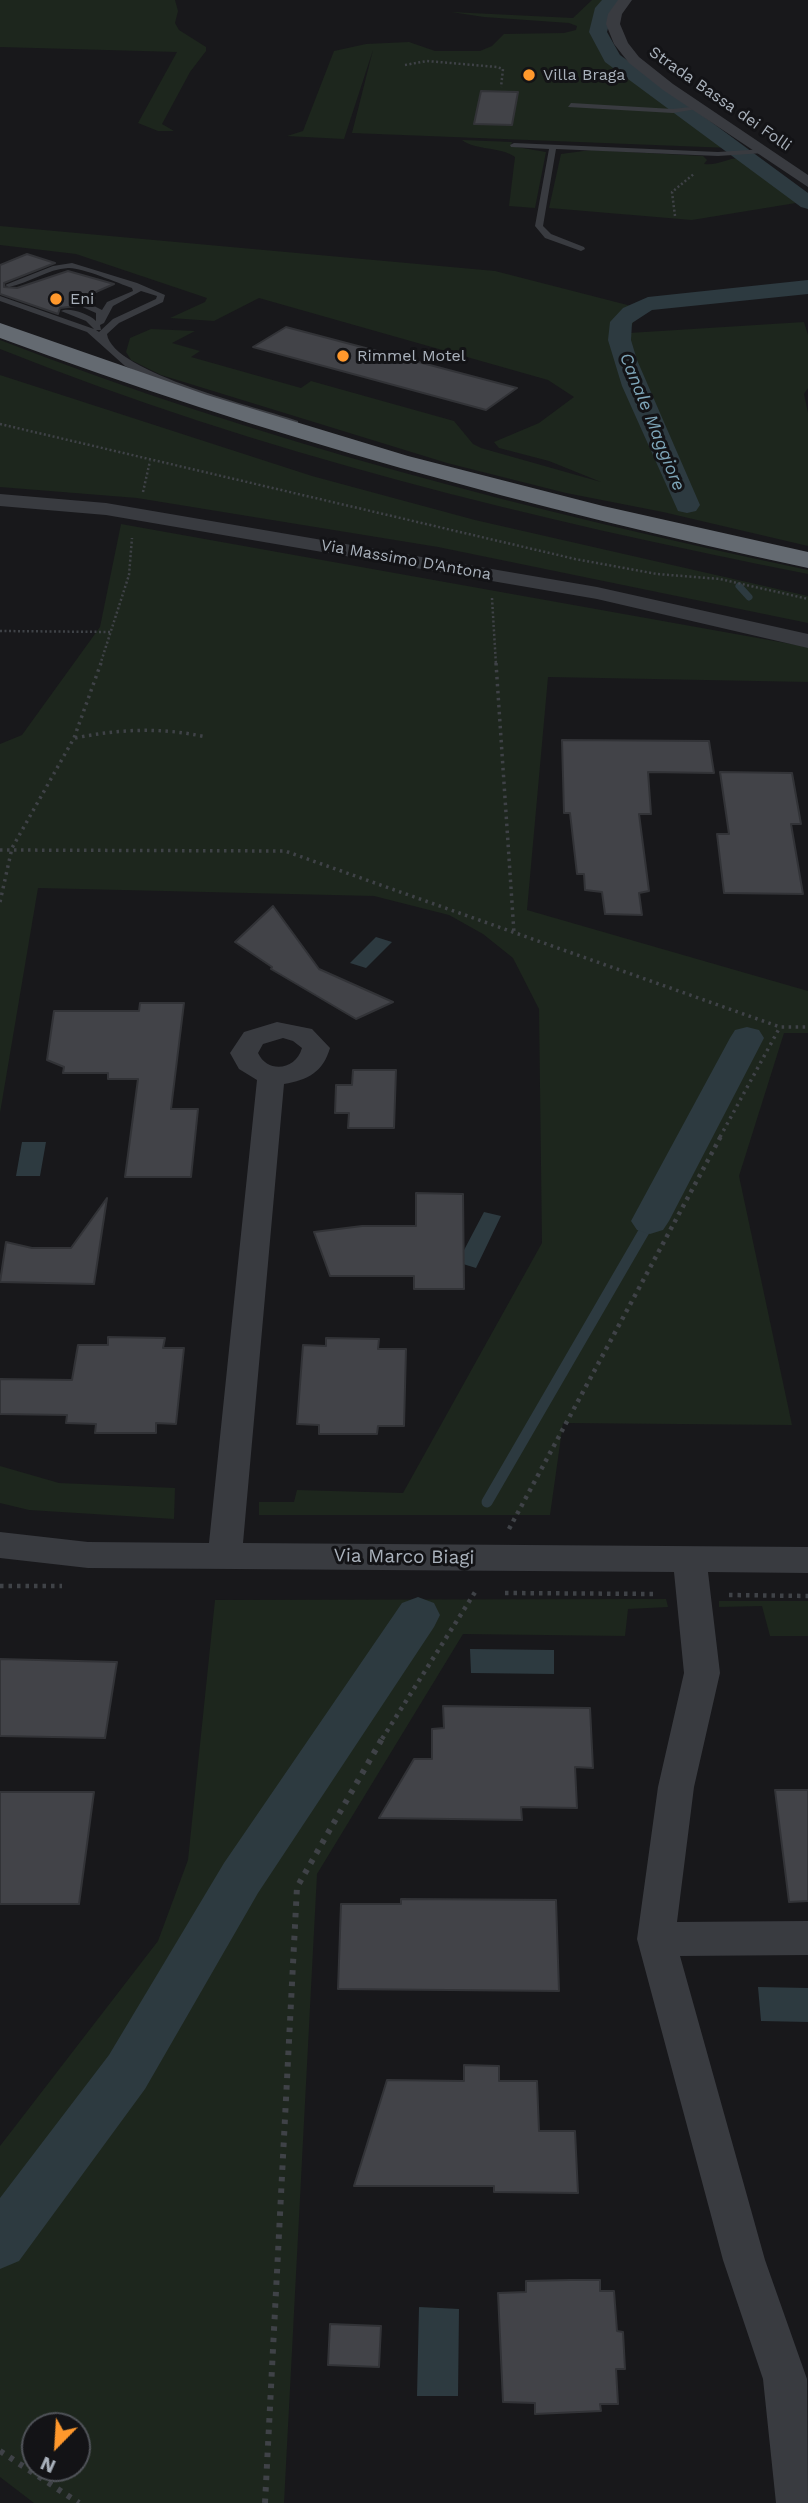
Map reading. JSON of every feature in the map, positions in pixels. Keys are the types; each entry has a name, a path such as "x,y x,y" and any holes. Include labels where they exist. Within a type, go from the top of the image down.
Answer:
{"highway":[{"path":"0,330 222,409 442,474 622,519 808,561"},
{"path":"479,508 808,582"}],"street":[{"name":"Strada Bassa dei Folli","path":"625,0 617,10 613,24 624,49 695,108 756,152 808,182"},
{"name":"Via Massimo D'Antona","path":"0,500 136,514 597,593 808,641"},
{"path":"225,1555 271,1075"},
{"name":"Via Marco Biagi","path":"0,1545 88,1555 808,1560"},
{"path":"690,1559 702,1673 676,1787 656,1939 744,2260 785,2379 799,2503"},
{"path":"656,1939 808,1938"}],"lane":[{"path":"571,105 678,111 695,108"},
{"path":"514,145 732,154 756,152"},
{"path":"553,146 539,226 548,236 581,249"},
{"path":"3,287 69,265 157,293 161,298 111,324 103,333 104,341"},
{"path":"99,329 110,304 138,290 134,285"},
{"path":"3,287 37,288"},
{"path":"3,287 21,295"},
{"path":"0,298 83,327 104,341 120,359 145,372 442,474"},
{"path":"81,303 100,312 102,318"},
{"path":"65,311 93,322 104,341"}],"path":[{"path":"405,65 427,61 497,67 503,69 500,87"},
{"path":"675,216 671,196 675,188 711,163 732,154"},
{"path":"0,424 575,559 657,575 720,579 808,599"},
{"path":"0,902 12,848 74,738 111,632 129,575 136,514 150,461"},
{"path":"491,587 514,933"},
{"path":"0,631 111,632"},
{"path":"74,738 123,728 180,731 206,737"},
{"path":"0,850 285,851 780,1027 808,1027"},
{"path":"265,2503 298,1887 401,1705 495,1557 780,1027"},
{"path":"0,2451 79,2503"}],"shaded area":[{"path":"0,0 175,0 178,11 175,23 179,30 206,47 206,51 190,72 162,124 174,131 158,131 138,123 177,52 0,47"},
{"path":"592,0 617,0 607,16 606,31 613,46 640,74 686,105 675,109 730,148 352,133 373,50 344,139 287,136 303,131 334,51 366,44 409,42 435,51 480,51 492,46 504,34 564,33 576,30 577,26 451,12 573,18"},
{"path":"462,140 512,142 511,146 546,152 535,208 509,206 515,157"},
{"path":"591,150 703,156 707,160 704,164 738,158 802,202 692,220 549,208 561,154"},
{"path":"0,226 495,271 647,310 634,320 629,333 804,322 808,335 808,388 804,394 808,413 808,546 663,512 566,493 447,463 161,375 131,360 126,352 130,338 151,329 195,331 172,343 200,351 191,357 301,388 311,381 454,421 473,444 481,448 601,482 549,461 499,448 494,442 539,423 574,397 548,380 259,298 214,321 170,318 205,302 207,298 76,254 0,245"},
{"path":"0,340 198,411 400,472 603,524 808,570 808,574 603,531 298,452 98,386 0,349"},
{"path":"0,375 312,476 475,520 808,596 808,623 438,547 137,498 0,487"},
{"path":"121,524 808,647 808,682 548,677 527,910 808,991 808,1033 784,1033 739,1176 792,1425 563,1423 550,1515 259,1515 259,1502 294,1502 297,1490 403,1493 542,1243 539,1009 513,958 483,934 449,915 374,896 38,888 0,1113 0,744 22,735 100,627"},
{"path":"376,937 392,942 366,968 350,963"},
{"path":"22,1142 46,1142 40,1176 16,1176"},
{"path":"484,1212 501,1216 476,1268 463,1264 463,1252"},
{"path":"0,1466 59,1483 175,1488 174,1519 29,1510 0,1503"},
{"path":"666,1599 668,1607 628,1609 625,1636 463,1634 317,1874 284,2503 34,2503 0,2477 0,2146 158,1941 188,1860 215,1600"},
{"path":"719,1601 808,1601 808,1636 770,1636 762,1606 719,1607"},
{"path":"470,1649 554,1650 554,1674 471,1673"},
{"path":"758,1987 808,1988 808,2022 761,2021"},
{"path":"419,2307 459,2309 458,2396 417,2396"}],"building":[{"path":"481,91 518,92 512,125 474,124"},
{"path":"27,254 55,263 4,283 4,287 17,288 68,271 114,284 89,295 95,298 76,299 76,306 60,308 58,314 0,294 0,265"},
{"path":"286,327 517,388 486,410 253,347"},
{"path":"562,740 709,741 714,773 648,772 651,814 639,814 649,891 639,893 642,915 605,914 602,892 585,890 584,874 577,874 570,813 564,813"},
{"path":"720,772 792,773 801,824 791,824 803,894 724,893 717,834 729,834"},
{"path":"273,906 319,969 393,1002 356,1019 271,969 272,967 235,942"},
{"path":"140,1003 184,1003 171,1109 198,1109 191,1177 125,1177 138,1079 108,1079 108,1073 63,1073 64,1067 47,1060 54,1011 139,1011"},
{"path":"353,1070 396,1070 394,1128 348,1128 349,1113 335,1113 336,1085 352,1085"},
{"path":"416,1193 463,1194 464,1289 414,1289 414,1276 330,1276 314,1232 362,1226 416,1226"},
{"path":"107,1198 94,1284 0,1282 6,1242 32,1248 71,1248"},
{"path":"108,1337 165,1338 163,1348 184,1348 176,1424 156,1423 156,1433 95,1433 96,1424 66,1423 67,1415 0,1414 0,1379 72,1380 78,1345 108,1345"},
{"path":"326,1338 379,1339 378,1349 406,1349 404,1426 378,1426 377,1434 319,1434 319,1425 297,1424 303,1345 326,1346"},
{"path":"0,1659 117,1662 105,1738 0,1736"},
{"path":"443,1706 590,1708 593,1768 575,1767 577,1808 521,1807 522,1820 379,1818 414,1759 432,1759 432,1729 444,1728"},
{"path":"775,1790 808,1790 808,1901 789,1902"},
{"path":"0,1792 94,1792 79,1904 0,1904"},
{"path":"401,1899 556,1900 559,1991 338,1989 341,1904 401,1904"},
{"path":"464,2065 499,2066 499,2081 537,2081 539,2131 575,2131 578,2193 494,2192 494,2186 354,2186 387,2080 464,2081"},
{"path":"600,2280 600,2291 614,2291 617,2331 623,2332 625,2369 616,2369 618,2404 600,2404 601,2411 535,2414 535,2403 503,2402 498,2293 526,2292 526,2281"},
{"path":"330,2324 381,2326 379,2367 328,2365"}],"waterway":[{"name":"Canale Maggiore","path":"612,0 604,8 598,32 612,58 808,203"},
{"name":"Canale Maggiore","path":"687,505 634,386 619,340 621,322 631,312 648,304 808,287"},
{"path":"739,586 749,597"},
{"path":"650,1221 747,1038"},
{"path":"487,1502 650,1221"},
{"path":"0,2242 127,2072 241,1878 418,1615"}],"place":[{"name":"Villa Braga","path":"529,75"},
{"name":"Eni","path":"56,299"},
{"name":"Rimmel Motel","path":"343,356"}]}
